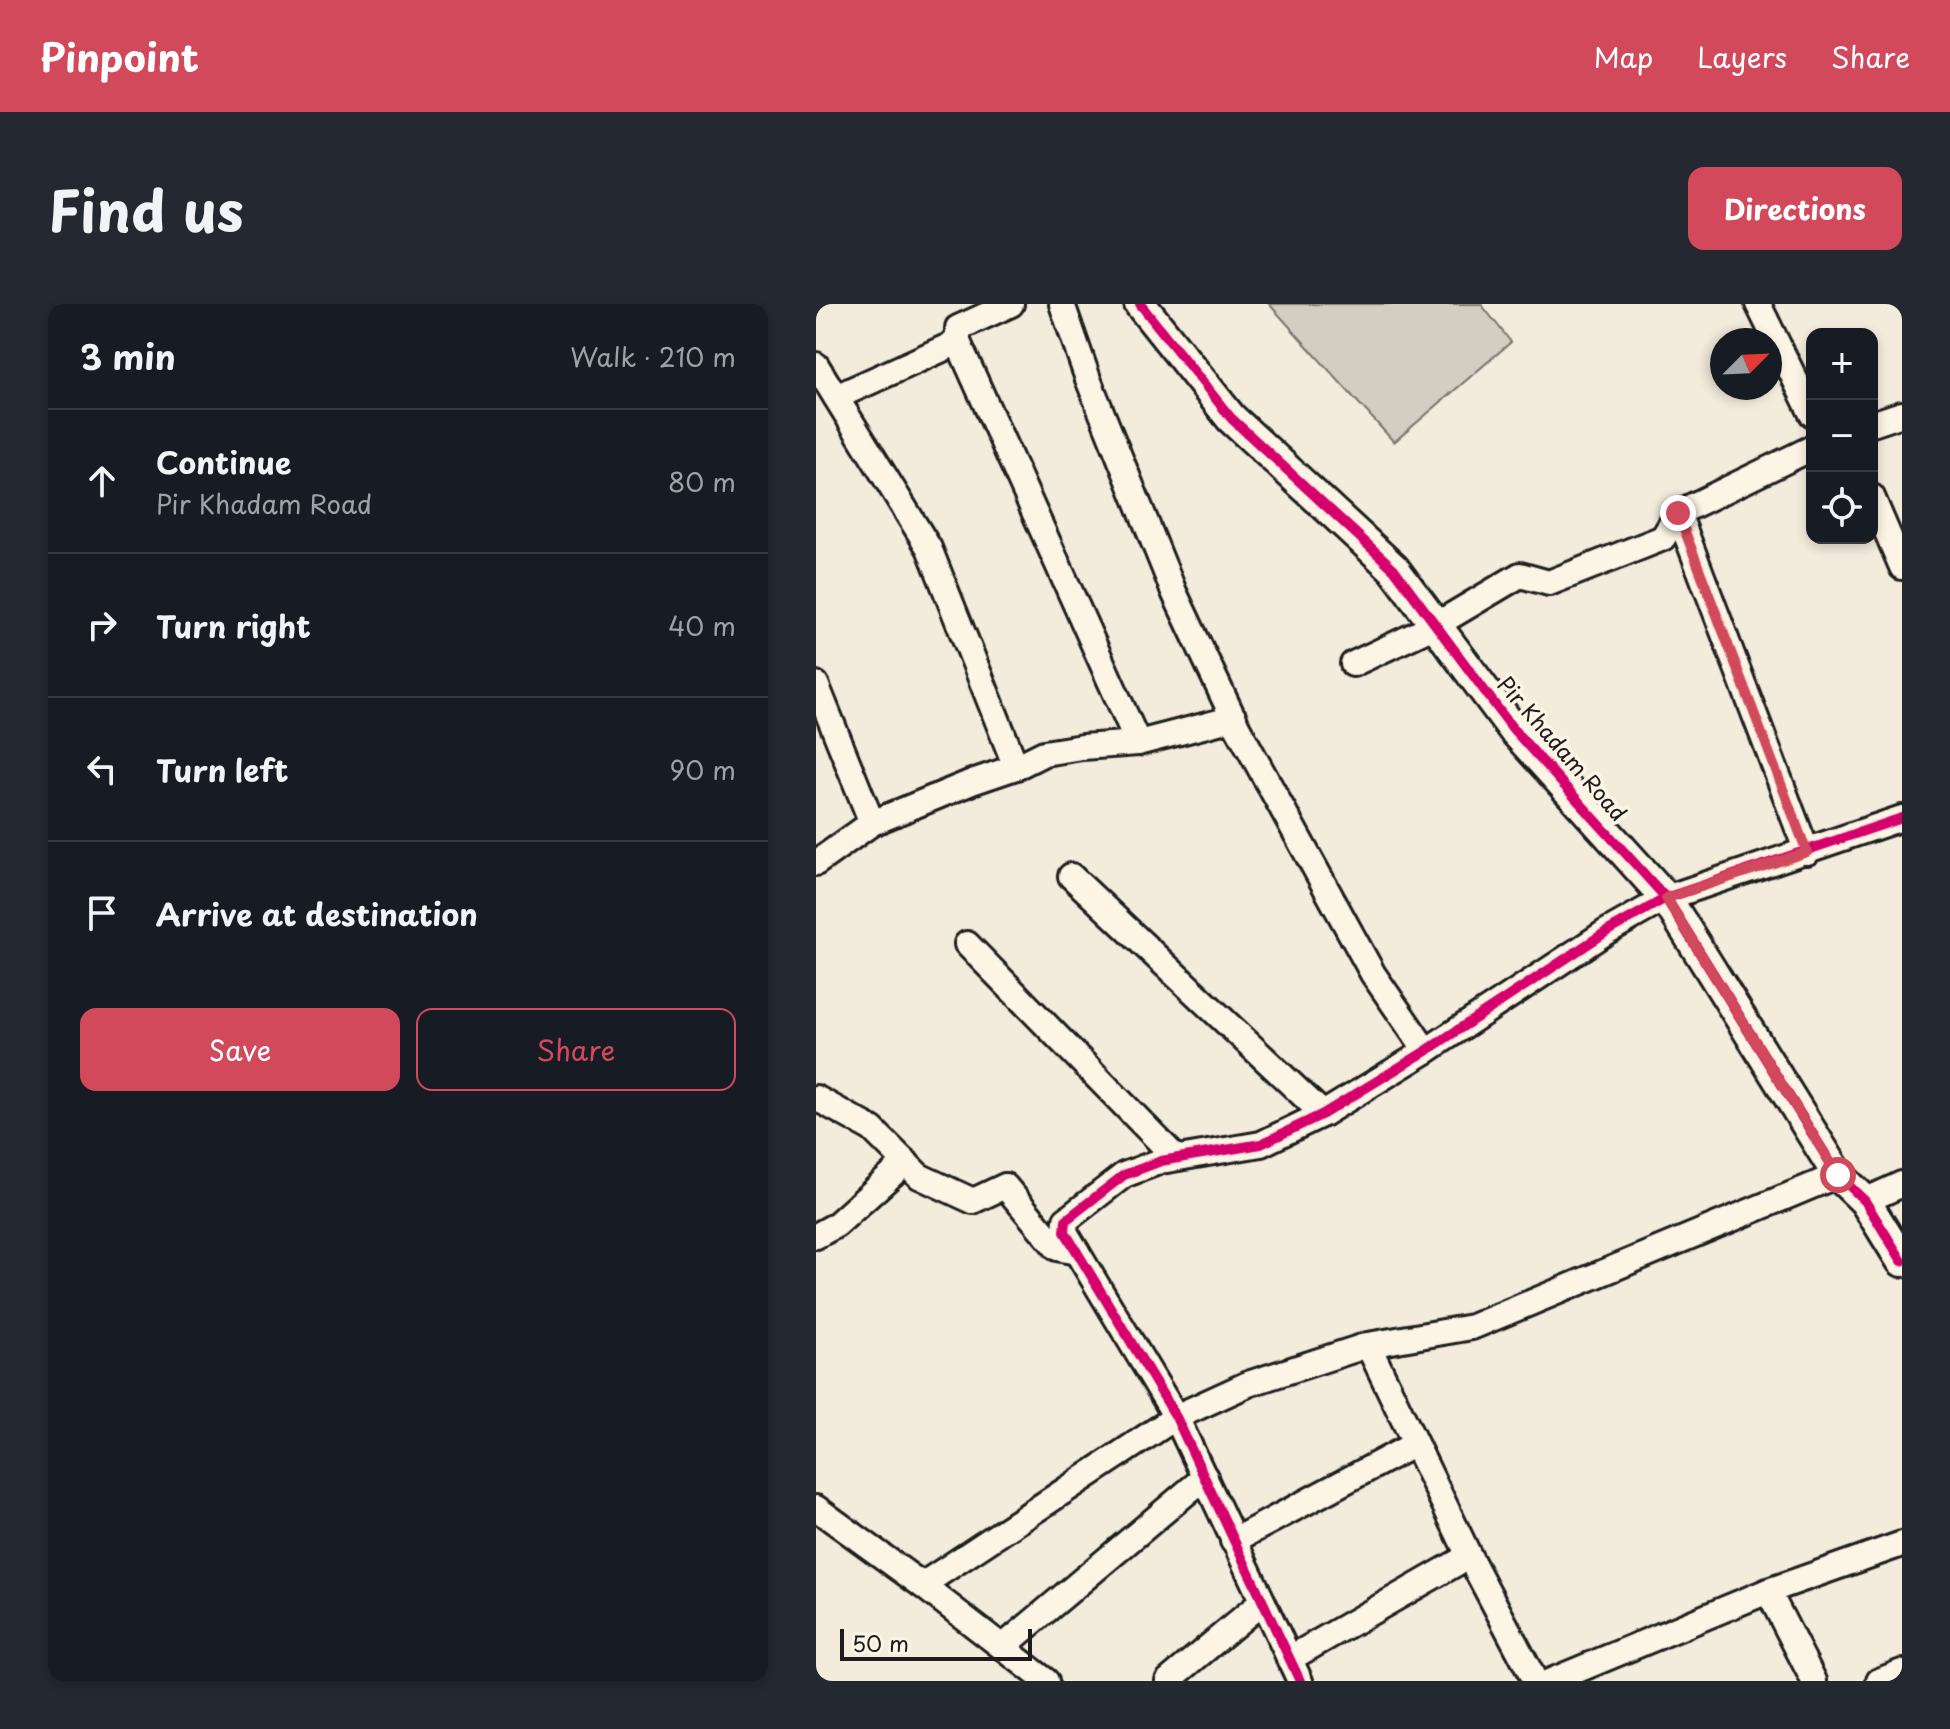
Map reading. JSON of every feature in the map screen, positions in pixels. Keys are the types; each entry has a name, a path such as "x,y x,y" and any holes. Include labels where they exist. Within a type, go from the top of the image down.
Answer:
{"street":[{"path":"1011,304 958,328 958,342 1138,743"},
{"path":"1062,304 1088,379 1174,592 1234,718 1373,974 1426,1051"},
{"name":"Pir Khadam Road","path":"1140,304 1231,418 1394,569 1513,729 1666,898 1838,1175 1865,1201 1902,1261"},
{"path":"1758,304 1806,402"},
{"path":"836,397 958,342"},
{"path":"816,365 929,548 1016,767"},
{"path":"1878,422 1902,414"},
{"path":"1353,664 1436,625 1520,575 1549,583 1663,538 1678,513 1806,451"},
{"path":"1878,511 1902,567"},
{"path":"1678,513 1807,852"},
{"path":"816,684 872,823"},
{"path":"816,863 872,823 1016,767 1044,753 1138,743 1234,718"},
{"path":"1300,1681 1176,1417 1065,1232 1066,1220 1124,1175 1161,1161 1261,1144 1323,1114 1426,1051 1606,932 1666,898 1902,818"},
{"path":"1071,876 1323,1114"},
{"path":"967,944 1176,1158"},
{"path":"816,1098 872,1129 919,1176 973,1201 1005,1186 1057,1248 1077,1252"},
{"path":"816,1236 836,1225 906,1162"},
{"path":"922,1585 1176,1417 1248,1384 1368,1345 1472,1327 1838,1175"},
{"path":"1865,1201 1902,1184"},
{"path":"1368,1345 1469,1556 1535,1681"},
{"path":"1233,1541 1415,1444"},
{"path":"1004,1646 1205,1477"},
{"path":"819,1516 922,1585 1046,1681"},
{"path":"1551,1681 1768,1591 1902,1544"},
{"path":"1289,1659 1469,1556"},
{"path":"1768,1591 1814,1681"},
{"path":"1168,1681 1262,1602"},
{"path":"1879,1681 1902,1672"}],"shaded area":[{"path":"1269,304 1481,304 1511,342 1394,442"}],"cycle path":[{"path":"1140,304 1231,418 1394,569 1513,729 1666,898 1838,1175 1865,1201 1902,1261"},
{"path":"1300,1681 1176,1417 1065,1232 1066,1220 1124,1175 1161,1161 1261,1144 1323,1114 1426,1051 1606,932 1666,898 1902,818"}],"route":[{"path":"1678,513 1807,852 1666,898 1838,1175"}]}
